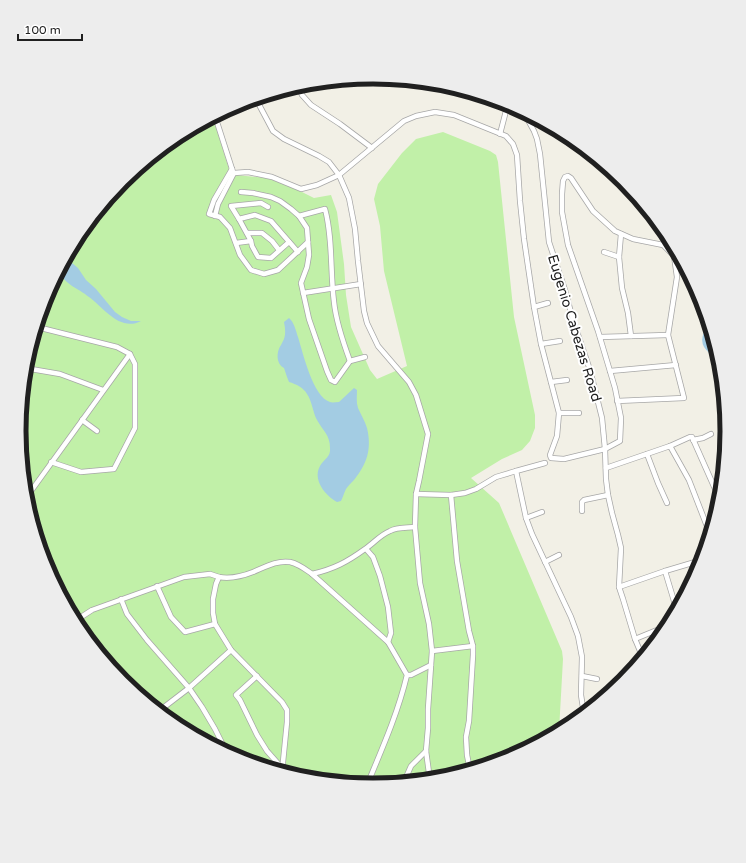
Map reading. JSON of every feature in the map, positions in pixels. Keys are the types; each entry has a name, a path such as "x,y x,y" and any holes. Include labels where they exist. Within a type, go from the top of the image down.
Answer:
{"street":[{"path":"301,92 312,106 340,124 372,148"},
{"path":"259,104 273,131 284,139 329,162 339,175 349,198 355,229 364,311 367,323 378,346 409,382 416,395 428,434 416,494 415,527 420,583 429,624 432,651 426,751 429,774"},
{"path":"500,134 507,111"},
{"path":"233,171 248,172 272,177 301,189 317,185 339,175 404,121 416,116 436,112 454,115 506,136 513,144 517,155 524,239 534,306 541,344 559,413 557,436 550,455 551,458 564,459 605,449 620,441 621,418 615,388 600,337 568,245 562,212 563,181 566,176 571,178 594,212 615,232 633,239 663,245 671,253"},
{"path":"215,216 218,204 233,171 217,122"},
{"name":"Eugenio Cabezas Road","path":"529,122 539,145 549,242 590,370 602,418 608,495 621,548 619,587 641,652"},
{"path":"233,171 214,200 209,214 220,217 230,228 240,255 251,270 264,274 278,270 308,242"},
{"path":"241,192 253,192 280,201 299,216 307,228 309,255 307,267 301,283 309,319 331,380 334,382 350,361 365,357"},
{"path":"268,207 261,203 231,206 247,233 258,257 271,258 289,242"},
{"path":"299,216 324,209 330,236 334,303 338,324 350,361"},
{"path":"239,219 255,215 272,221 298,252"},
{"path":"247,233 262,233 272,240 279,250"},
{"path":"621,234 619,257 622,288 628,313 631,336"},
{"path":"236,243 251,241"},
{"path":"604,252 619,257"},
{"path":"618,401 684,398 668,335 677,278 674,259"},
{"path":"303,293 361,284"},
{"path":"534,306 548,304"},
{"path":"42,328 117,347 130,354 135,364 135,428 114,469 81,472 51,462"},
{"path":"600,337 668,335"},
{"path":"541,344 560,341"},
{"path":"31,490 130,354"},
{"path":"610,371 676,365"},
{"path":"32,369 60,374 103,390"},
{"path":"551,382 568,380"},
{"path":"559,413 579,413"},
{"path":"82,420 97,431"},
{"path":"693,440 703,438 711,434"},
{"path":"606,468 670,446 690,437 693,440 715,489"},
{"path":"670,446 689,480 707,524"},
{"path":"647,454 667,503"},
{"path":"416,494 451,495 465,493 476,489 496,477 545,464"},
{"path":"516,471 526,518 532,534 571,617 578,636 582,658 581,694 583,708"},
{"path":"451,495 457,561 473,655 466,737 469,765"},
{"path":"582,511 582,502 584,500 608,495"},
{"path":"526,518 542,512"},
{"path":"312,574 343,564 366,549 381,536 392,530 415,527"},
{"path":"366,549 373,556 388,607 391,633 388,642"},
{"path":"545,562 559,555"},
{"path":"80,618 92,610 184,577 210,574 219,577 232,578 254,572 277,563 289,562 300,566 312,574 388,642 407,675 396,713 370,778"},
{"path":"619,587 695,562"},
{"path":"665,572 675,604"},
{"path":"219,577 213,599 215,624 231,650 282,702 287,710 282,767"},
{"path":"158,586 171,617 185,632 215,624"},
{"path":"121,599 127,614 143,635 189,688 202,707 223,744"},
{"path":"636,639 657,630"},
{"path":"432,651 472,646"},
{"path":"164,708 189,688 231,650"},
{"path":"407,675 411,675 431,665"},
{"path":"257,676 236,695 240,700 256,735 279,766"},
{"path":"582,676 597,679"},
{"path":"406,777 412,766 426,751"}],"green space":[{"path":"215,123 229,169 236,175 268,178 314,198 331,195 337,212 351,327 370,370 377,379 407,366 384,271 380,226 374,199 378,184 402,153 416,139 443,132 490,151 496,155 498,162 514,317 535,415 535,428 530,441 522,450 502,459 471,478 499,503 562,651 563,659 559,724 546,732 506,752 463,767 418,776 396,778 350,778 328,776 283,767 240,752 199,732 162,707 144,692 112,660 98,643 72,605 62,585 44,543 38,521 29,477 27,454 26,432 29,386 44,320 52,299 72,258 84,239 112,203 128,186 162,156 180,143"}],"water":[{"path":"70,262 78,268 86,280 96,289 115,312 131,321 141,321 133,324 119,321 63,277"},
{"path":"289,318 295,327 310,374 319,392 324,398 331,402 339,402 354,388 357,390 357,406 367,428 369,449 362,468 346,489 341,501 337,502 329,496 321,487 319,482 318,471 330,451 330,444 327,436 314,414 306,392 300,386 289,382 284,368 278,361 278,351 285,335 284,322"}],"waterway":[{"path":"706,336 706,342 709,347"}]}
